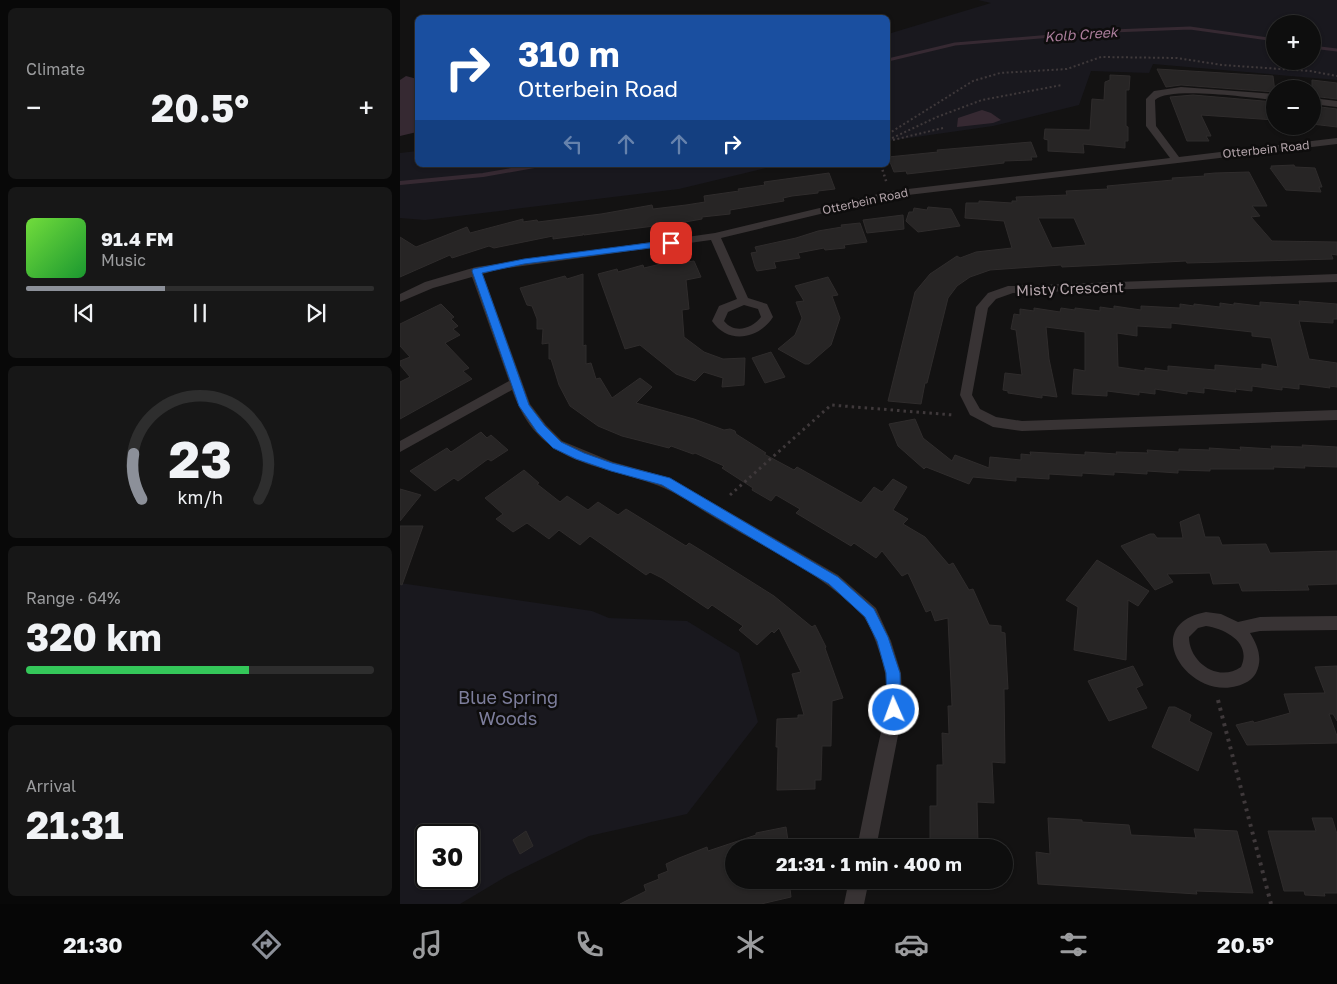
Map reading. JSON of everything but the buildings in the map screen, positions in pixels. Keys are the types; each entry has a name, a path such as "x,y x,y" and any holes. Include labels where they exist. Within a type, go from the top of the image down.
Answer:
{"street":[{"path":"1176,159 1151,126 1150,98 1157,93 1180,90 1266,96"},
{"path":"1321,102 1337,104"},
{"name":"Otterbein Road","path":"400,298 429,285 476,271 524,262 715,236 891,194 1337,141"},
{"path":"715,236 744,301"},
{"path":"476,271 524,406 541,429 557,445 580,456 611,467 665,482 833,580 870,613 883,641 893,673 894,710 868,839"},
{"name":"Misty Crescent","path":"1337,278 1012,289 992,296 982,307 966,395 975,412 993,422 1022,426 1337,415"},
{"path":"400,447 515,383"},
{"path":"1237,629 1250,646 1252,656 1250,668 1243,676 1232,680 1212,678 1204,675 1190,664 1183,654 1181,639 1184,629 1190,623 1200,619 1212,618 1226,622 1237,629 1260,624 1337,623"},
{"path":"854,904 857,889"}],"path":[{"path":"890,133 973,81 1000,73 1067,69 1101,57 1176,58 1222,65 1337,76"},
{"path":"890,140 938,117 982,100 1062,85"},
{"path":"890,141 943,128"},
{"path":"882,167 891,194"},
{"path":"730,495 831,405 953,415"},
{"path":"1218,700 1271,904"}],"green space":[{"path":"978,0 1337,0 1337,80 1153,64 1149,73 1091,71 1079,105 993,126 890,141 890,33 991,3"},
{"path":"415,151 415,167 771,167 679,189 425,220 400,218 400,153"},
{"name":"Blue Spring Woods","path":"400,583 592,611 609,618 687,621 739,653 758,722 687,814 589,836 507,876 460,904 400,904"}],"shaded area":[{"path":"406,76 415,78 415,132 400,136 400,80"},
{"path":"982,110 991,113 1001,120 993,123 957,127 958,118"}],"waterway":[{"name":"Kolb Creek","path":"890,60 955,44 1112,31 1190,28 1266,39"},
{"name":"Kolb Creek","path":"1321,48 1337,50"},
{"name":"Kolb Creek","path":"400,183 483,175 529,167"}],"route":[{"path":"671,243 524,262 476,271 524,406 541,429 557,445 580,456 611,467 665,482 833,580 870,613 883,641 893,673 894,710"}]}
